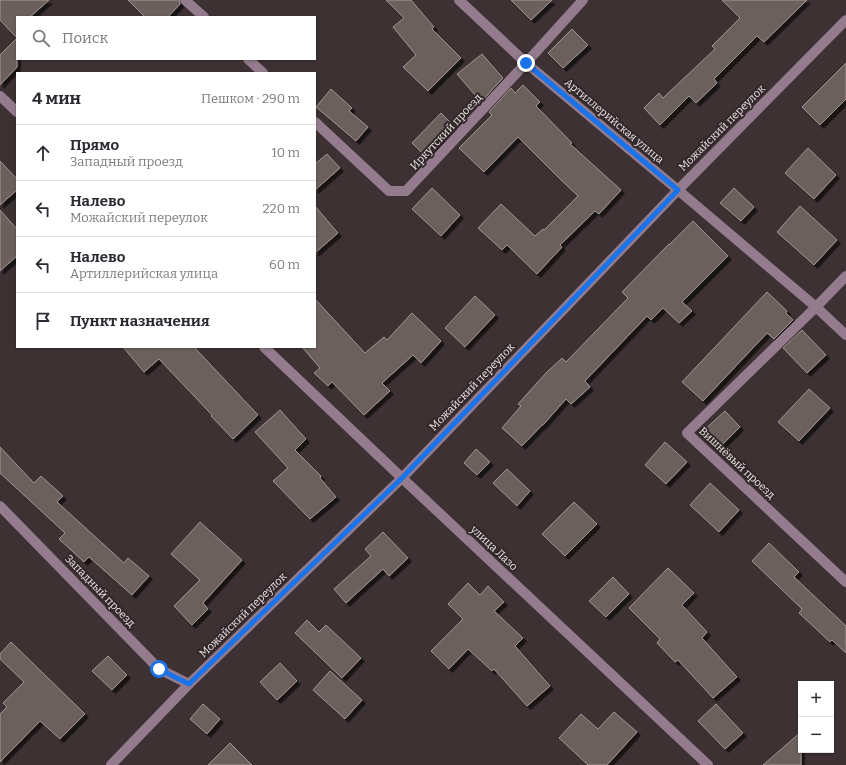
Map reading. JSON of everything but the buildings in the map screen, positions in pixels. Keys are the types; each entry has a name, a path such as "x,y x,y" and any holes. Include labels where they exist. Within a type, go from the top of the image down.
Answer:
{"street":[{"path":"186,0 203,16"},
{"name":"Артиллерийская улица","path":"459,0 526,63 816,307 846,335"},
{"name":"Иркутский проезд","path":"316,123 389,192 406,192 526,63 582,0"},
{"name":"Можайский переулок","path":"111,765 189,684 402,478 678,190 846,20"},
{"path":"249,60 262,72"},
{"path":"0,96 16,111"},
{"name":"Вишнёвый проезд","path":"846,276 687,433 846,582"},
{"name":"улица Лазо","path":"265,348 708,765"},
{"name":"Западный проезд","path":"0,506 159,669 189,684"}],"route":[{"path":"159,669 189,684 402,478 678,190 526,63"}]}
